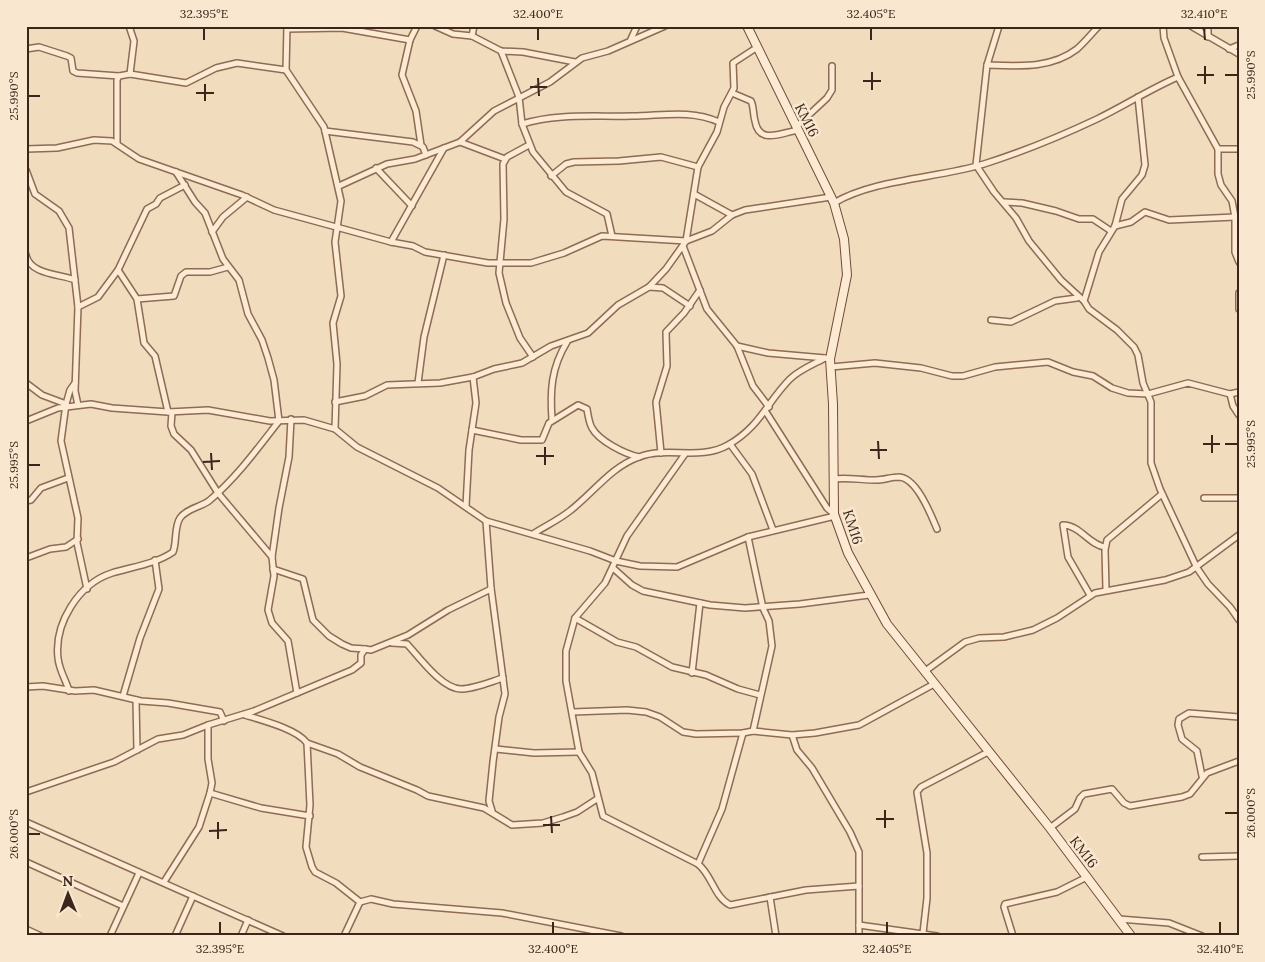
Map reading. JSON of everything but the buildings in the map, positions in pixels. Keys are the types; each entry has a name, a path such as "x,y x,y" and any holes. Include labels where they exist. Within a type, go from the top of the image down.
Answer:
{"street":[{"path":"129,26 134,41 130,74"},
{"path":"417,26 410,40 402,75 416,111 420,145 426,155"},
{"path":"435,26 453,34 472,36 501,51 523,52 556,60 575,62"},
{"path":"472,36 474,26"},
{"path":"631,40 637,26"},
{"path":"339,186 376,168 396,161 426,155 460,142 494,111 550,82 575,62 592,54 608,51 665,26"},
{"name":"KM16","path":"747,26 756,48 833,200 844,239 847,275 829,361 834,404 832,479 835,515 848,553 887,624 1088,876 1131,936"},
{"path":"999,26 987,65 976,165 994,192 1016,218 1029,242 1077,298 1117,330 1134,347 1138,355 1143,383 1152,409 1151,463 1162,494 1197,568 1239,620"},
{"path":"987,65 1029,66 1065,56 1078,48 1099,26"},
{"path":"1191,26 1239,54"},
{"path":"1208,26 1208,37"},
{"path":"335,428 337,364 333,323 341,296 335,242 341,201 325,131 286,70 287,27 342,28 410,40"},
{"path":"1161,27 1178,77 1218,149 1219,180 1230,196 1235,217 1239,262"},
{"path":"1229,49 1239,45"},
{"path":"26,49 39,47 69,57 73,71 77,73 119,76 130,74 186,83 216,68 237,64 286,70"},
{"path":"335,402 365,396 387,385 440,383 473,377 494,369 522,363 551,346 567,342 588,333 618,305 648,287 666,270 685,244 698,167 708,145 717,132 718,122 732,93 734,82 733,64 756,48"},
{"path":"501,51 519,97 522,124 529,145 551,176 570,195 607,214 612,236"},
{"path":"732,93 751,101 755,124 759,133 763,136 773,136 797,128 827,98 832,90 832,66"},
{"path":"117,143 117,80 119,76"},
{"path":"26,149 57,148 94,140 117,143 139,159 247,197 274,210 391,242 409,244 422,251 476,262 531,263 564,253 598,237 612,236 685,244 712,231 732,215 755,208 833,200 1005,157 1079,126 1178,77"},
{"path":"1084,302 1099,252 1110,231 1115,226 1122,199 1142,175 1145,165 1138,97"},
{"path":"522,124 540,118 676,113 718,122"},
{"path":"325,131 405,141 420,145"},
{"path":"460,142 505,159"},
{"path":"505,159 529,145"},
{"path":"391,242 444,148"},
{"path":"1218,149 1239,149"},
{"path":"551,176 566,164 574,162 619,162 661,157 698,167"},
{"path":"505,159 504,219 499,263 500,278 506,303 525,348 533,357"},
{"path":"376,168 412,206"},
{"path":"26,170 28,187 38,199 60,211 67,222 78,308 75,382 78,405"},
{"path":"69,691 59,664 59,644 70,607 87,589 112,573 155,560 173,552 180,518 207,503 218,493 247,462 279,420 274,380 265,346 248,314 239,280 223,259 205,213 195,202 176,172"},
{"path":"78,308 98,297 118,270 147,209 156,204 160,198 185,185"},
{"path":"694,194 732,215"},
{"path":"212,232 223,217 247,197"},
{"path":"1004,202 1022,203 1056,210 1079,219 1092,219 1110,231"},
{"path":"1115,226 1131,222 1145,212 1169,220 1235,217"},
{"path":"685,244 707,309 737,346 753,386 827,508 835,515"},
{"path":"418,383 424,337 444,254"},
{"path":"26,255 27,259 39,269 75,280"},
{"path":"138,299 174,296 181,276 186,272 210,272 228,267"},
{"path":"118,270 138,299 144,343 155,356 174,434 191,450 218,493 272,557"},
{"path":"648,287 663,288 690,306"},
{"path":"661,453 656,402 667,366 666,332 690,306 700,290"},
{"path":"1239,293 1239,309"},
{"path":"992,320 1012,322 1055,301 1077,298"},
{"path":"472,430 536,442 542,440 552,420 550,394 553,371 567,342"},
{"path":"737,346 768,353 829,361 902,365 952,376 963,376 995,367 1048,362 1073,372 1093,376 1101,383 1120,391 1148,394 1193,383 1230,394 1239,392"},
{"path":"533,534 571,510 614,470 639,457 661,453 685,454 720,450 761,419 791,378 829,361"},
{"path":"466,506 476,403 473,377"},
{"path":"75,382 70,390 66,405 61,441 78,518 78,539 87,589"},
{"path":"26,383 42,395 66,405"},
{"path":"1230,394 1232,406 1239,415"},
{"path":"26,421 66,405 91,404 112,408 170,412 208,410 259,420 291,419 335,428 357,447 438,488 486,521 590,550 616,561 640,566 677,567 748,537 835,515"},
{"path":"552,420 574,406 584,406 595,432 620,451 639,457"},
{"path":"291,419 288,468 278,508 268,610 272,623 288,641 297,694"},
{"path":"730,444 752,474 773,530"},
{"path":"685,454 627,536 613,568 599,590 575,618 564,662 579,752 592,773 597,799 603,816 698,864 706,871 714,887 727,904 732,905 818,888 859,886"},
{"path":"832,479 881,480 899,477 906,479 926,504 937,529"},
{"path":"26,501 30,500 40,488 68,478"},
{"path":"1106,589 1106,547 1110,536 1162,494"},
{"path":"1204,498 1239,498"},
{"path":"486,521 491,588 505,694 498,723 489,802 494,814"},
{"path":"1090,595 1068,557 1064,525 1072,527 1092,542 1106,547"},
{"path":"925,674 928,669 965,642 1004,637 1033,630 1068,611 1090,595 1106,589 1165,580 1197,568 1239,535"},
{"path":"748,537 763,608 769,621 772,646 753,731"},
{"path":"26,558 50,549 66,548 78,539"},
{"path":"124,696 140,638 158,589 155,560"},
{"path":"273,568 303,579 313,620 329,636 349,648 371,650 408,635 448,610 485,593 491,588"},
{"path":"613,568 632,585 643,591 723,606 763,608 870,596"},
{"path":"692,673 700,603"},
{"path":"575,618 617,642 636,647 662,663 692,673 712,677 738,690 760,695"},
{"path":"389,642 407,644 432,672 456,688 467,688 503,678"},
{"path":"26,792 88,772 158,739 183,735 297,694 352,670 361,663 361,655 365,649"},
{"path":"572,712 635,711 660,717 683,732 743,734 753,731 792,735 831,731 859,725 934,684"},
{"path":"26,687 43,686 69,691 94,690 136,700 217,711 222,713 224,721"},
{"path":"136,700 137,750"},
{"path":"1202,776 1198,751 1182,739 1178,725 1179,719 1189,713 1239,717"},
{"path":"245,714 283,729 304,739 307,743 338,754 360,767 428,796 481,806 512,825 543,823 577,812 597,799"},
{"path":"164,882 199,827 210,793 212,783 208,759 208,725"},
{"path":"698,864 722,809 743,734"},
{"path":"792,735 797,750 812,768 857,846 860,858 859,936"},
{"path":"307,743 310,816 306,847 313,870 336,883 360,902"},
{"path":"496,749 534,753 579,752"},
{"path":"922,933 927,898 927,853 917,792 921,788 988,752"},
{"path":"1050,828 1075,809 1084,794 1112,789 1126,805 1146,804 1187,796 1202,776 1239,761"},
{"path":"210,793 261,808 310,816"},
{"path":"26,822 283,936"},
{"path":"1202,857 1239,856"},
{"path":"26,862 123,906"},
{"path":"110,936 139,873"},
{"path":"1013,936 1004,907 1006,904 1057,892 1088,876"},
{"path":"175,936 193,896"},
{"path":"770,897 776,936"},
{"path":"344,936 360,902 371,899 409,905 502,913 621,936"},
{"path":"1119,919 1169,923 1202,936"},
{"path":"241,936 248,920"},
{"path":"859,925 937,936"},
{"path":"26,929 41,936"}]}
